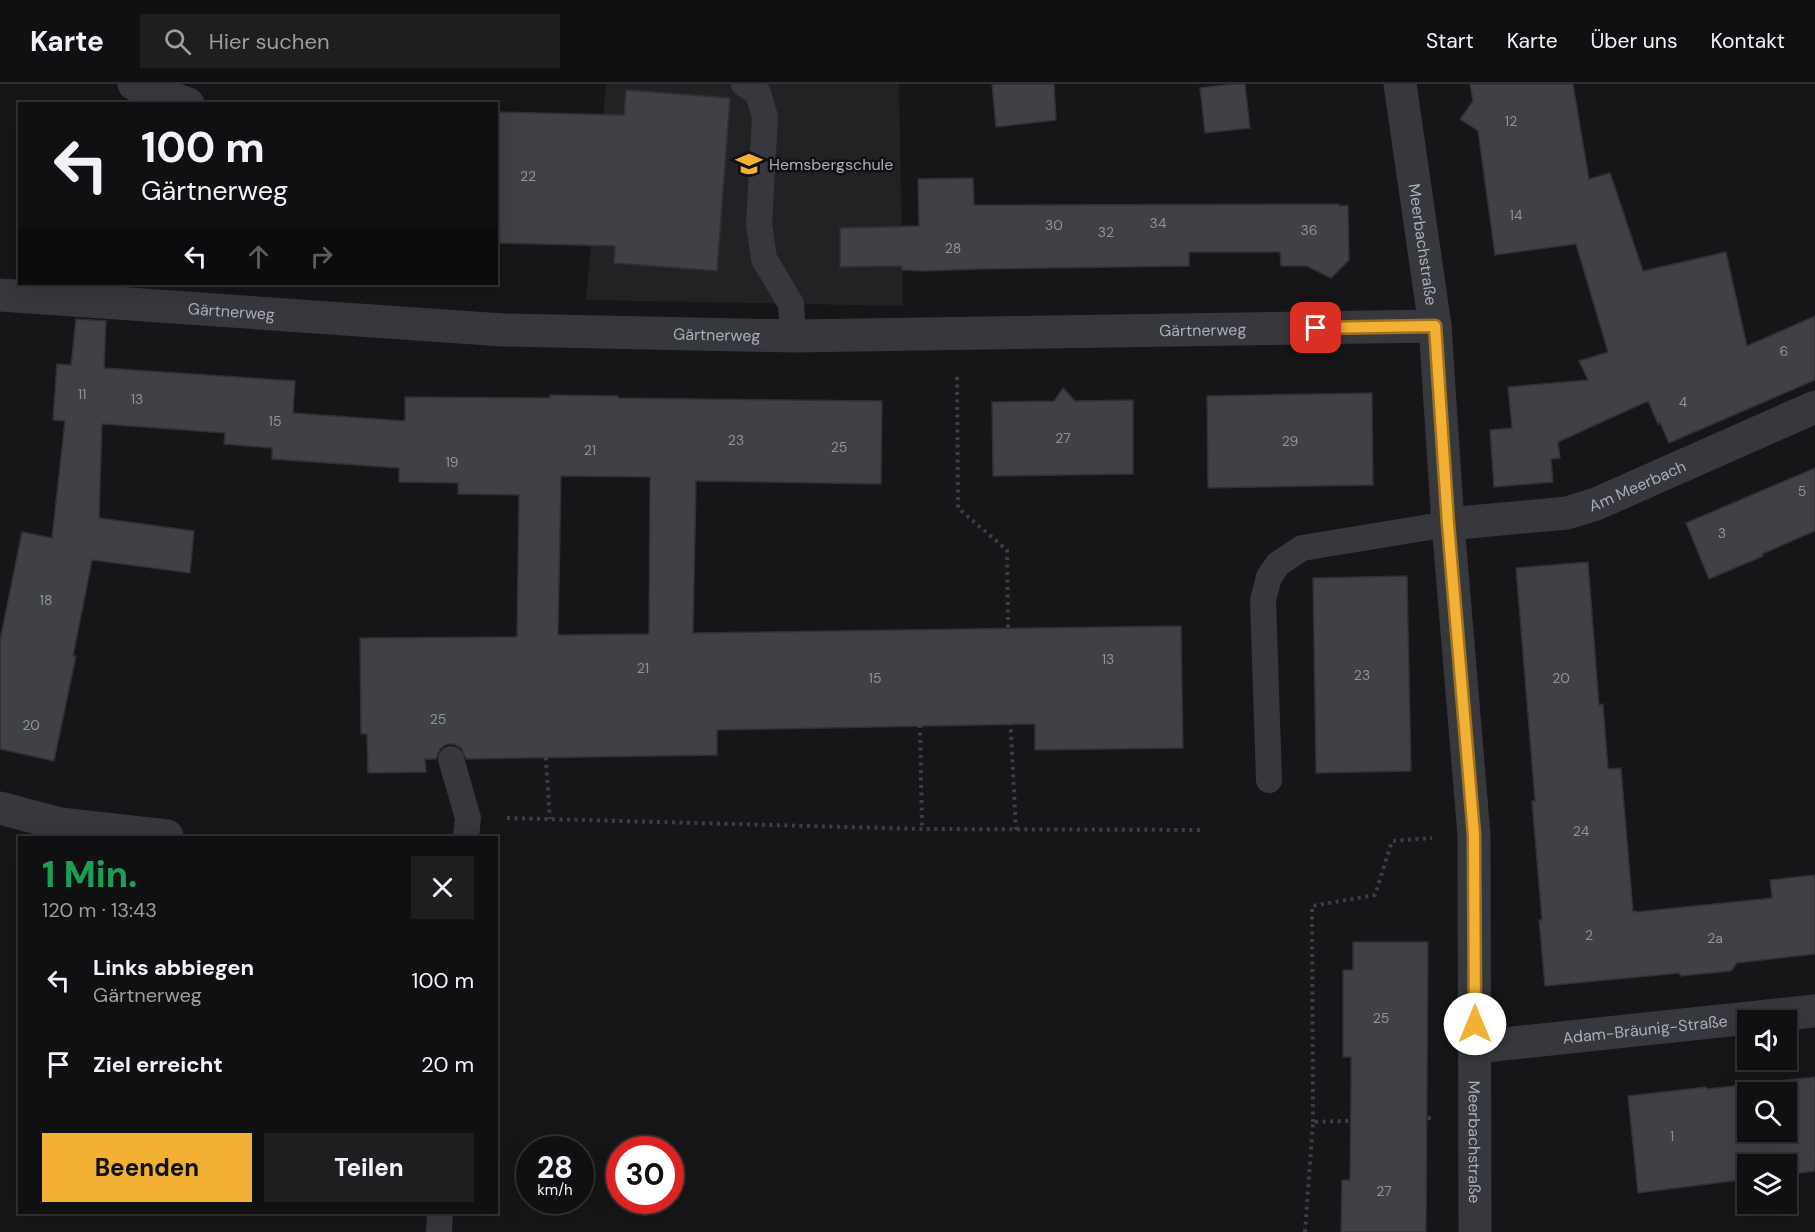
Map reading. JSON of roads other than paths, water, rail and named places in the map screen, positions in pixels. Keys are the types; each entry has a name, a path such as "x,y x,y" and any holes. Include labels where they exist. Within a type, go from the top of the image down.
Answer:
{"street":[{"path":"134,84 183,102"},
{"name":"Meerbachstraße","path":"1400,84 1435,326 1448,524 1474,835 1474,1232"},
{"name":"Gärtnerweg","path":"0,295 503,330 793,336 1435,326"},
{"name":"Am Meerbach","path":"1448,524 1567,513 1596,504 1815,407"},
{"path":"0,808 60,824 167,836"},
{"name":"Adam-Bräunig-Straße","path":"1475,1047 1815,1011"}],"lane":[{"path":"744,84 758,93 765,117 759,224 764,258 791,304 793,336"},
{"path":"1269,780 1263,600 1269,577 1278,564 1302,548 1448,524"},
{"path":"451,759 467,827"},
{"path":"439,1232 440,1214"}],"place":[{"name":"Hemsbergschule","path":"749,164"}]}
